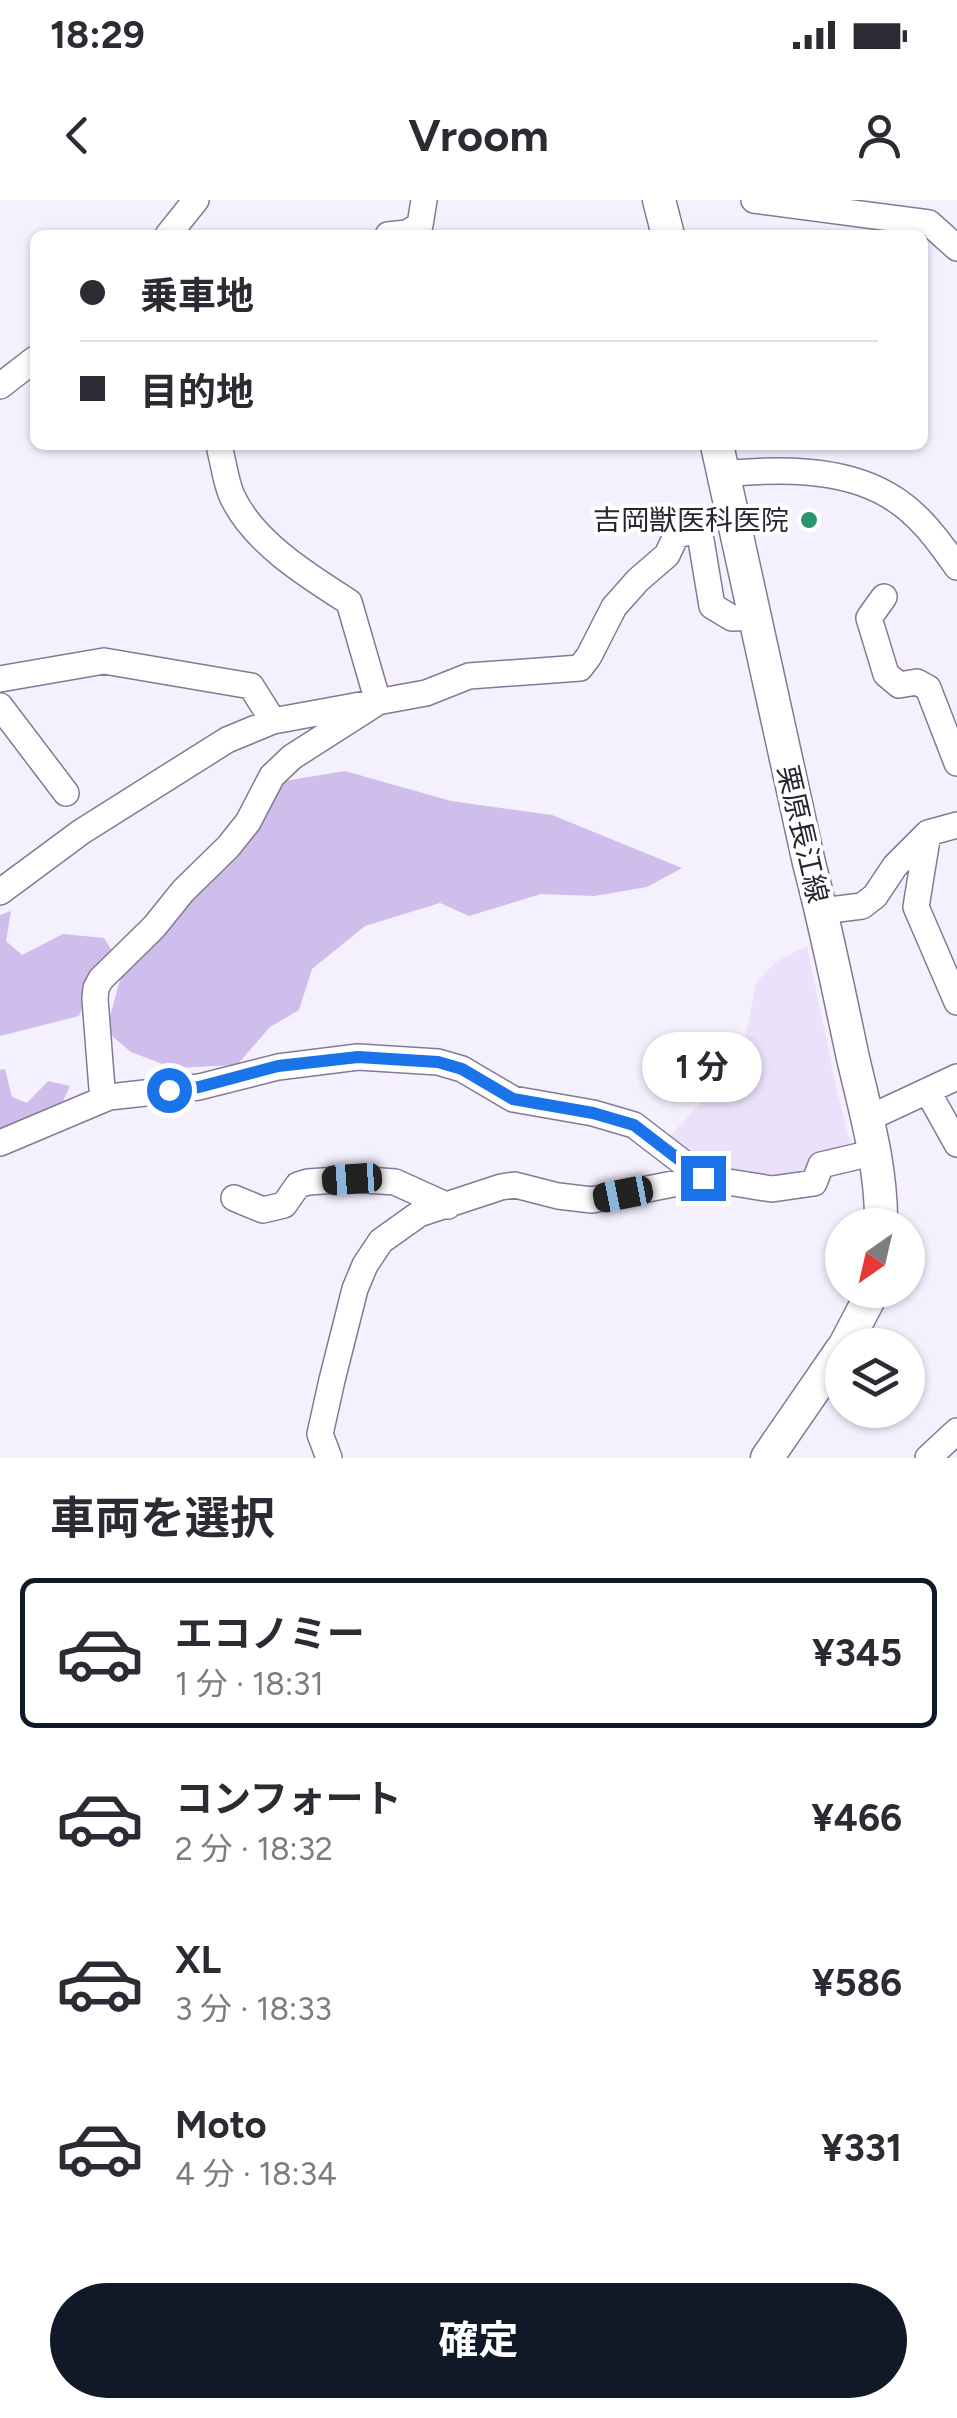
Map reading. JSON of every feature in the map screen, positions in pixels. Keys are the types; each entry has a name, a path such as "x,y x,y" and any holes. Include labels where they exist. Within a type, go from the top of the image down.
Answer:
{"main road":[{"path":"659,200 667,230"},
{"name":"栗原長江線","path":"719,459 876,1152 882,1208"},
{"path":"767,1458 825,1374"}],"street":[{"path":"172,230 196,200"},
{"path":"412,230 420,225 424,200"},
{"path":"754,200 929,223 957,248"},
{"path":"0,386 30,362"},
{"path":"220,450 231,495 252,528 313,580 349,602 378,702"},
{"path":"719,459 868,485 910,510 957,567"},
{"path":"0,892 81,832 227,740 272,721 426,693 468,676 580,668 614,607 667,555 676,536 694,530 701,540 712,606 732,618 756,617"},
{"path":"884,597 869,618 886,674 899,685 917,682 928,688 957,763"},
{"path":"0,680 104,661 252,686 272,721"},
{"path":"109,1097 102,1089 94,998 101,979 228,848 248,822 272,776 292,757 378,702"},
{"path":"0,706 9,740 66,793"},
{"path":"822,911 862,906 875,896 928,832 957,826"},
{"path":"928,832 916,907 957,1002"},
{"path":"0,1144 109,1097 199,1087 278,1066 358,1057 438,1062 462,1069 513,1099 593,1113 634,1125 703,1178"},
{"path":"867,1119 957,1077"},
{"path":"928,1092 957,1144"},
{"path":"329,1458 320,1434 355,1289 381,1241 419,1214 515,1185 592,1200 703,1178 772,1189 814,1183 821,1165 876,1152"},
{"path":"234,1198 263,1210 284,1204 298,1186 308,1182 352,1179 395,1182 448,1206"},
{"path":"928,1458 957,1431"}],"shaded area":[{"path":"345,771 451,801 552,815 682,868 647,887 594,896 541,894 469,916 440,903 365,926 312,969 299,1010 270,1027 237,1065 173,1068 131,1052 106,1031 120,980 174,901 273,783"},
{"path":"11,911 6,941 22,955 63,934 104,938 116,957 88,995 79,1016 0,1036 0,915"},
{"path":"807,946 851,1145 846,1153 809,1177 788,1183 714,1173 667,1139 741,1061 756,983 776,962"},
{"path":"5,1069 12,1097 27,1103 48,1081 70,1086 58,1112 0,1142 0,1070"}],"place":[{"name":"吉岡獣医科医院","path":"809,520"}],"route":[{"path":"169,1090 199,1087 278,1066 358,1057 438,1062 462,1069 513,1099 593,1113 634,1125 703,1178"}]}
